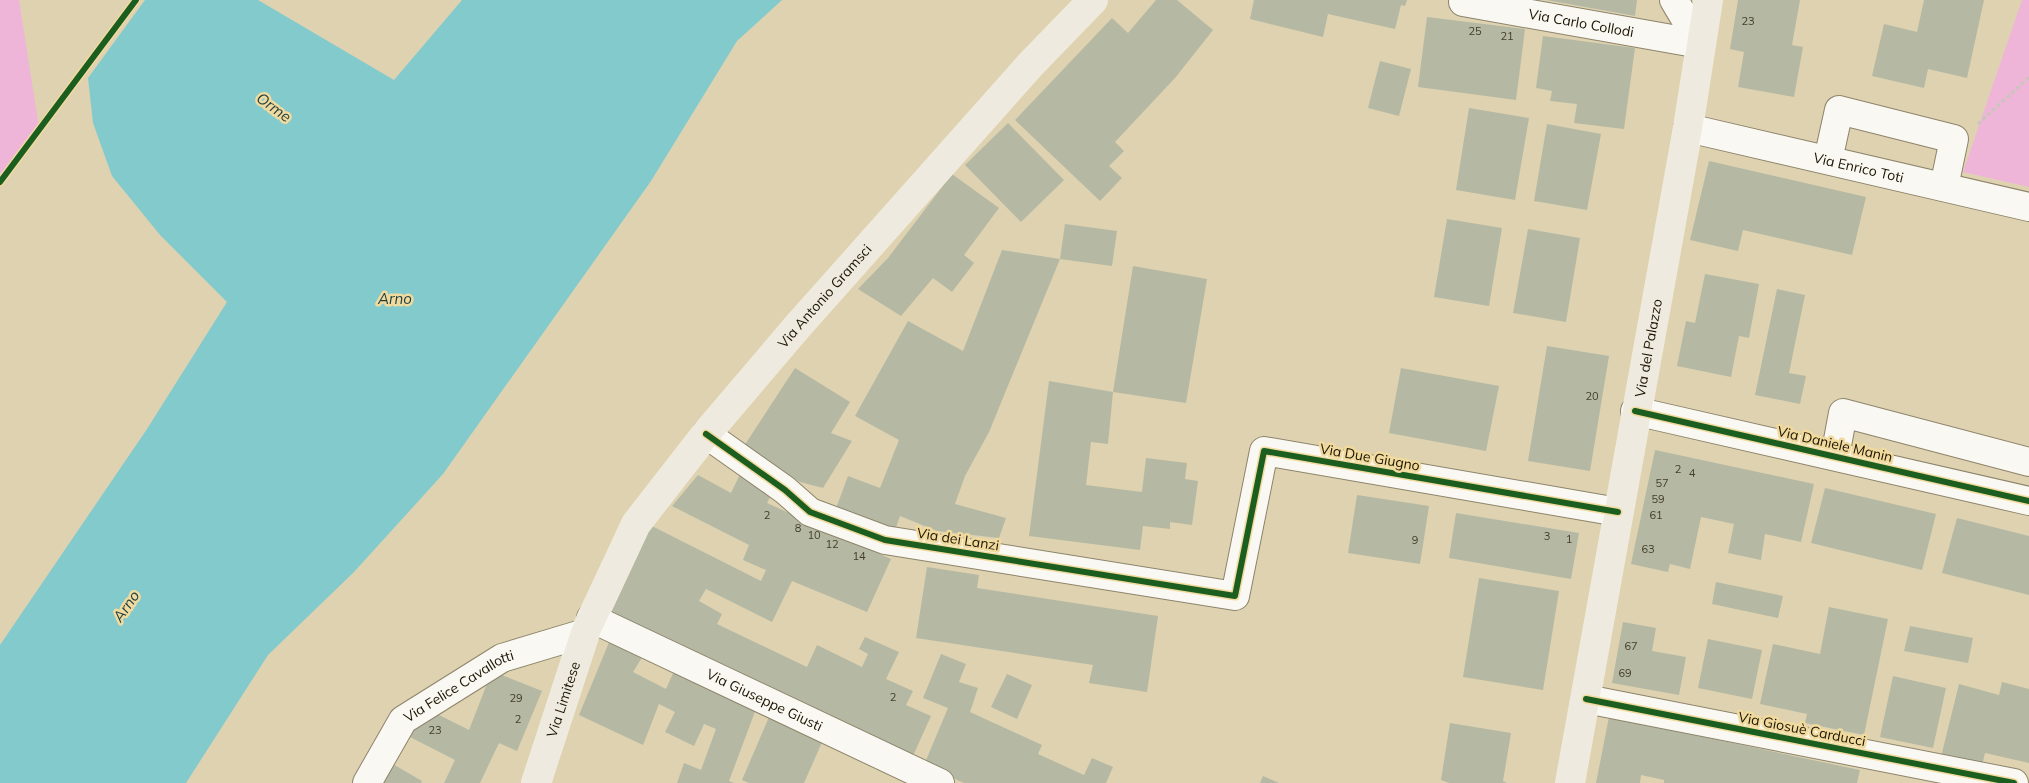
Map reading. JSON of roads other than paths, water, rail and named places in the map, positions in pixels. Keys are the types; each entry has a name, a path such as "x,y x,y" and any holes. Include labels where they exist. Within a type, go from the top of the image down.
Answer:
{"main road":[{"name":"Via Antonio Gramsci","path":"588,625 636,524 706,434 797,327 1031,64 1094,0"},
{"name":"Via del Palazzo","path":"1570,783 1635,411 1688,128 1708,0"},
{"name":"Via Limitese","path":"536,783 588,625"}],"street":[{"path":"1674,0 1700,44"},
{"name":"Via Carlo Collodi","path":"1463,2 1700,44"},
{"path":"1828,160 1840,110 1954,139 1944,187"},
{"name":"Via Enrico Toti","path":"1688,128 2029,207"},
{"name":"Via Daniele Manin","path":"1635,411 2026,500"},
{"path":"1835,456 1842,413 2029,462"},
{"name":"Via dei Lanzi","path":"706,434 785,490 810,512 885,540 1235,596"},
{"name":"Via Due Giugno","path":"1235,596 1264,451 1618,512"},
{"path":"2026,500 2029,473"},
{"name":"Via Felice Cavallotti","path":"367,783 403,720 502,658 588,625"},
{"name":"Via Giuseppe Giusti","path":"588,625 940,783"},
{"name":"Via Giosuè Carducci","path":"1586,699 1892,771 2014,783"}],"water":[{"name":"Arno","path":"145,0 258,0 394,80 462,0 782,0 737,41 651,181 443,474 354,572 268,655 186,783 0,783 0,645 147,429 227,302 160,235 112,176 93,123 88,78"}],"water label":[{"name":"Orme","path":"274,107"}]}
